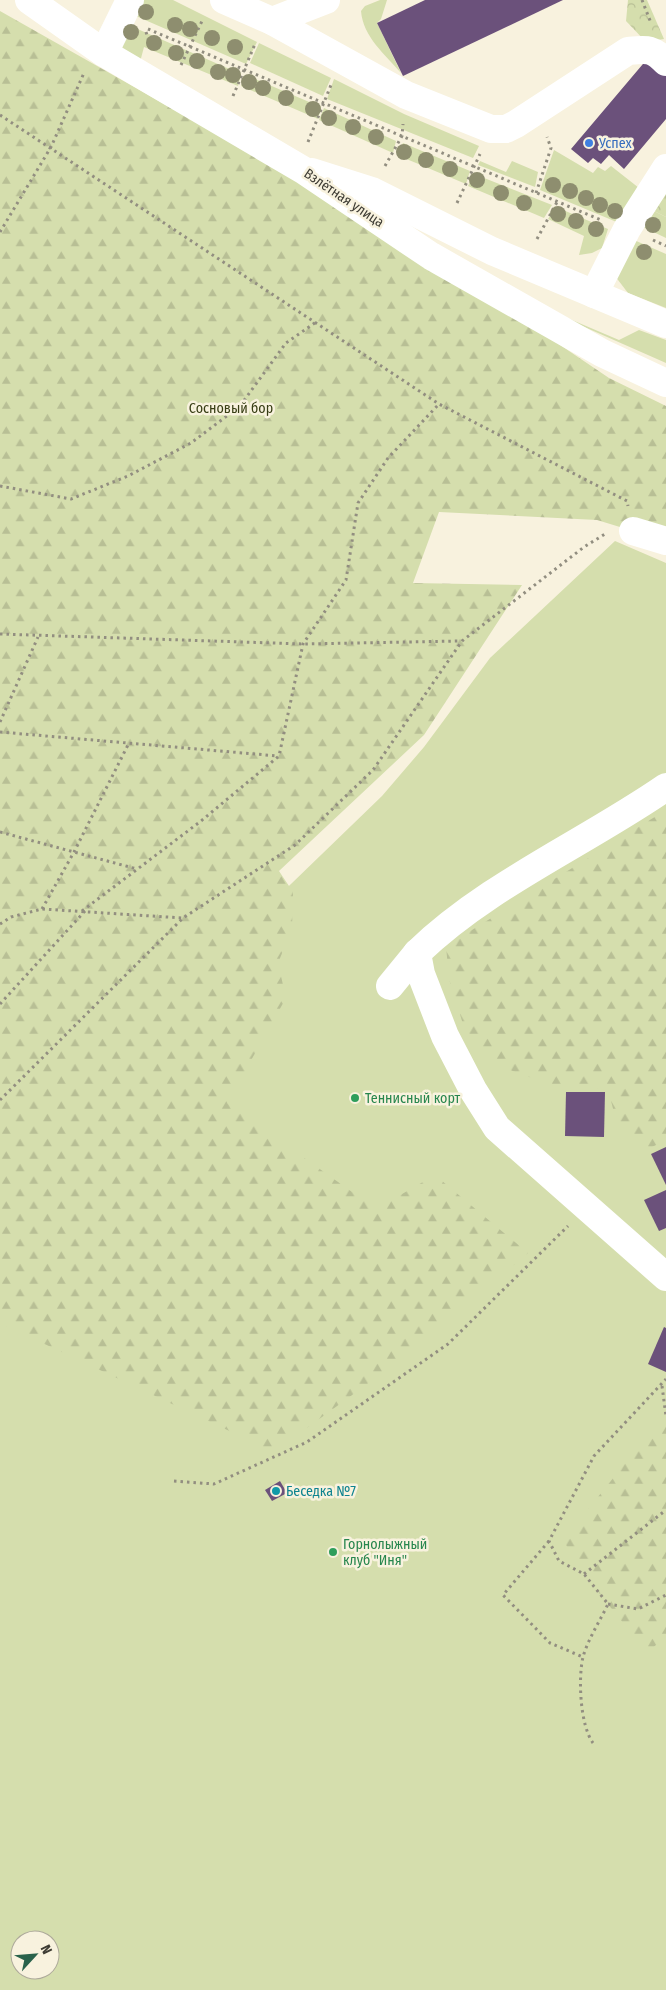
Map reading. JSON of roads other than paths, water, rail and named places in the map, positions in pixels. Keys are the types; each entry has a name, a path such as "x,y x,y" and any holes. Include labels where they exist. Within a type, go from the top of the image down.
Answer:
{"main road":[{"name":"Взлётная улица","path":"29,0 100,50 300,168 431,256 602,353 666,383"},
{"path":"100,50 130,0"},
{"path":"272,21 326,0"},
{"path":"214,8 272,21 406,95 491,129 510,127 628,51 644,49 655,51 666,62"},
{"path":"300,168 372,191 524,265 666,324"},
{"path":"594,294 627,228 666,168"},
{"path":"633,531 666,541"},
{"path":"390,986 417,953 441,929 469,908 626,815 666,787"},
{"path":"417,953 421,974 445,1036 473,1090 497,1128 666,1277"}],"place":[{"name":"Успех","path":"589,143"},
{"name":"Теннисный корт","path":"355,1098"},
{"name":"Беседка №7","path":"276,1491"},
{"name":"Горнолыжный клуб \"Иня\"","path":"333,1552"}],"park label":[{"name":"Сосновый бор","path":"231,408"}]}
